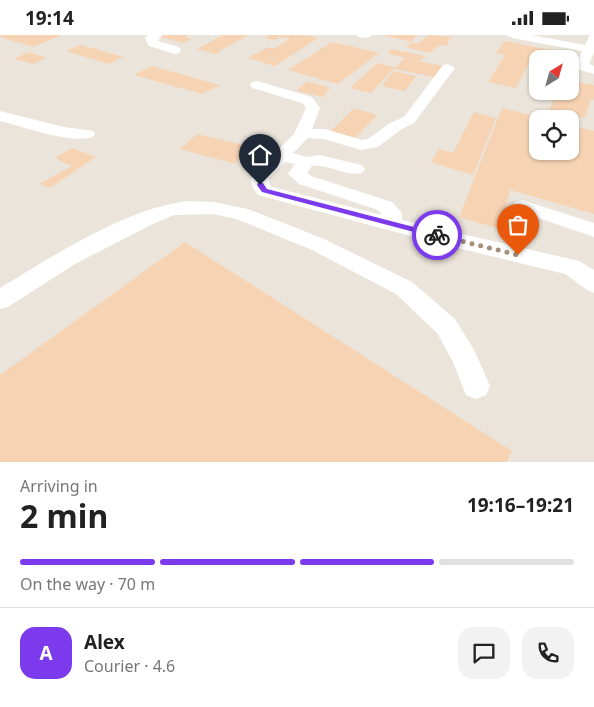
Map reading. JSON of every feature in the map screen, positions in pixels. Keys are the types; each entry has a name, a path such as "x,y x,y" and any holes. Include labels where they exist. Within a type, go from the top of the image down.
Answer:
{"lane":[{"path":"156,35 151,38 152,43 176,50"},
{"path":"362,35 367,35"},
{"path":"512,35 589,49"},
{"path":"594,36 583,64 585,67 594,70"},
{"path":"302,133 325,133 361,145 372,144 396,126 409,120 448,68"},
{"path":"258,85 307,99 313,108 302,133 260,177 260,185 265,191 571,267 586,276 594,284"},
{"path":"0,116 64,132 87,134"},
{"path":"282,155 306,161 319,160 356,169"},
{"path":"306,161 297,174 305,180 385,206 392,213 392,224"},
{"path":"522,206 594,229"},
{"path":"0,300 67,259 148,218 170,209 188,207 214,208 241,214 317,244 373,270 404,288 446,326 466,358 476,386"}],"shaded area":[{"path":"0,35 594,35 594,462 0,462"}],"building":[{"path":"0,35 62,35 33,47 0,37"},
{"path":"164,35 189,35 185,37 192,39 184,43 160,37"},
{"path":"223,35 248,35 215,54 197,49"},
{"path":"270,35 304,35 318,38 275,66 248,58 268,47 273,49 290,39 281,37 275,40 265,38"},
{"path":"382,35 417,35 412,42"},
{"path":"429,35 452,37 446,42 450,43 446,46 439,45 429,53 406,47 411,43 418,44"},
{"path":"504,41 551,50 529,50 529,63 516,88 488,82 505,55 496,53"},
{"path":"332,42 379,53 338,84 288,70"},
{"path":"81,45 123,57 109,64 66,51"},
{"path":"392,49 425,56 421,61 388,54"},
{"path":"28,52 47,58 33,64 14,59"},
{"path":"404,58 446,67 438,78 395,69"},
{"path":"377,63 395,67 371,93 350,88"},
{"path":"152,66 220,85 202,94 134,75"},
{"path":"393,71 416,76 405,91 382,86"},
{"path":"307,81 330,88 323,97 297,91"},
{"path":"579,82 594,85 594,100 591,99 585,118 579,117 579,110 549,110 553,100 579,100"},
{"path":"354,108 377,115 355,138 328,134"},
{"path":"502,108 529,115 529,160 579,160 579,127 594,131 594,214 510,190 500,229 459,217"},
{"path":"474,112 496,118 473,175 431,162 439,149 453,153"},
{"path":"197,134 270,151 256,165 238,159 236,164 180,149"},
{"path":"72,148 96,157 50,188 39,184 72,166 55,158"},
{"path":"185,242 512,451 507,462 0,462 0,375"}],"way so far":[{"path":"437,235 518,255"}],"route":[{"path":"260,185 265,191 437,235"}]}
